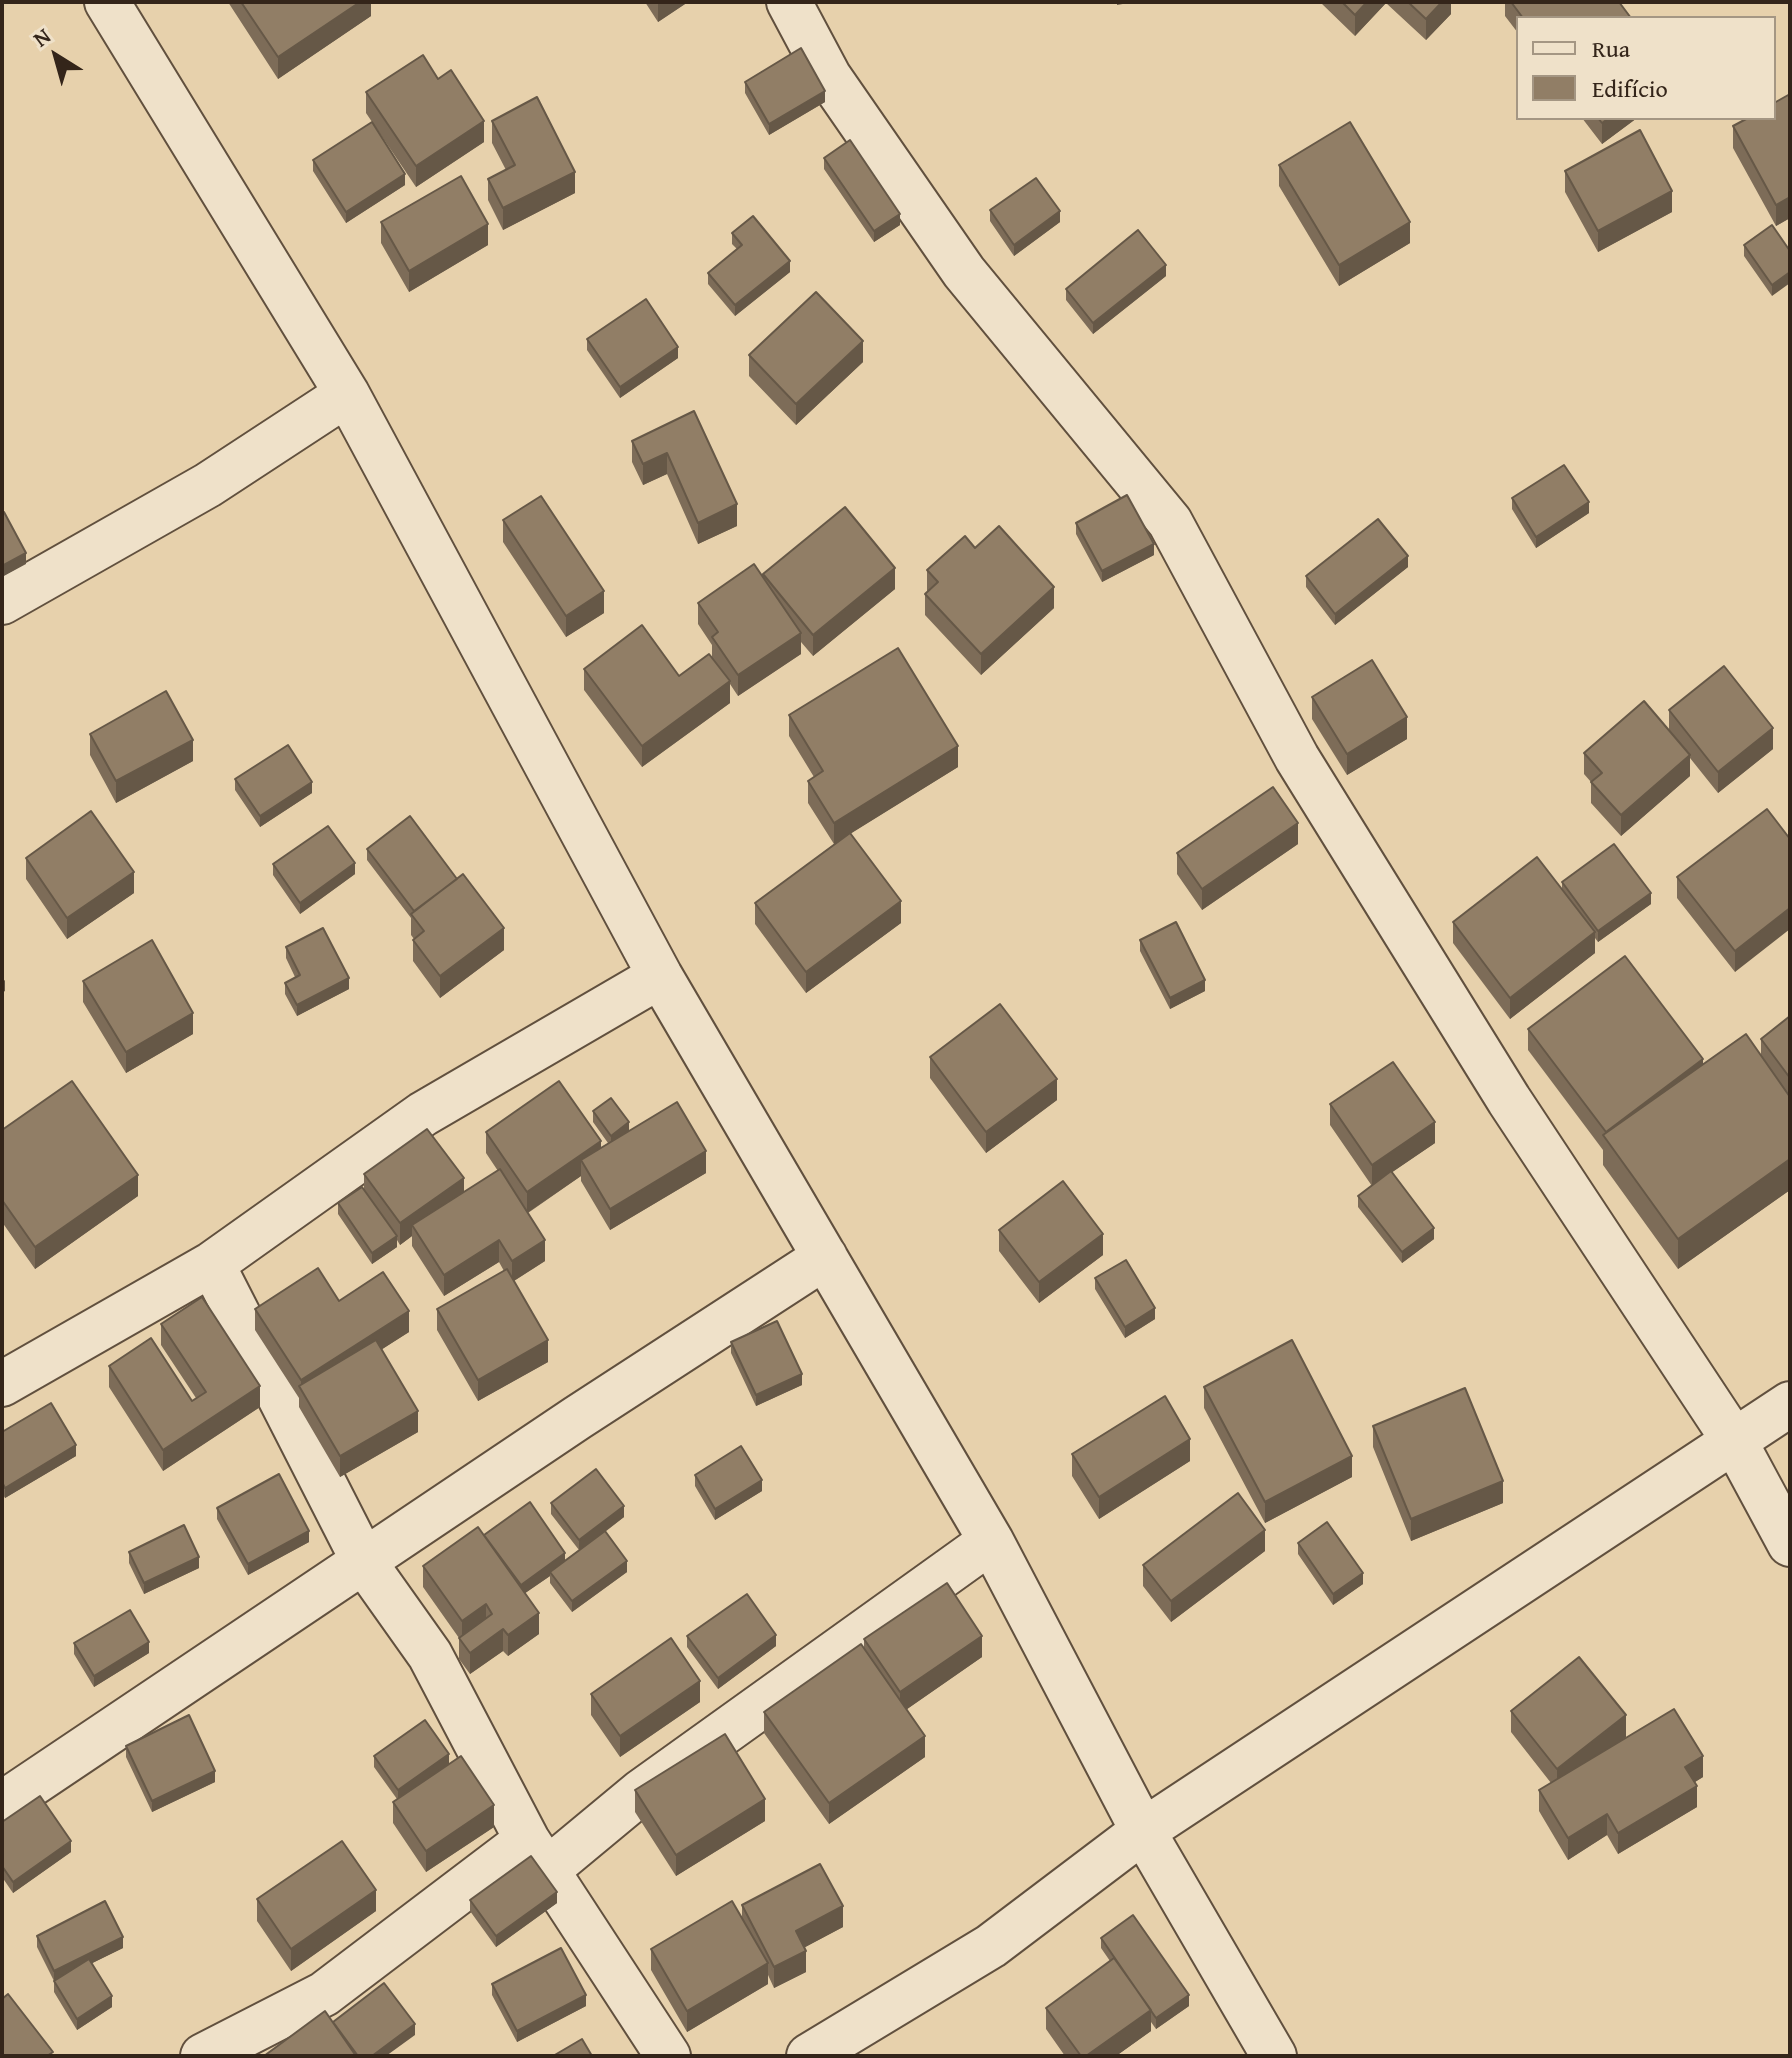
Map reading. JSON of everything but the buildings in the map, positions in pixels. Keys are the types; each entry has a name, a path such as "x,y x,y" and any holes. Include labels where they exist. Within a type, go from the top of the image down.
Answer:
{"street":[{"path":"107,2 347,394 660,976 991,1541 1143,1831 1274,2056"},
{"path":"789,2 829,77 964,272 1170,522 1305,771 1509,1100 1735,1442 1790,1544"},
{"path":"2,602 208,485 347,394"},
{"path":"2,1384 212,1264 423,1114 660,976"},
{"path":"2,1804 577,1418 825,1257"},
{"path":"212,1264 364,1562 430,1655 537,1855 668,2056"},
{"path":"809,2056 991,1946 1143,1831 1790,1404"},
{"path":"203,2056 324,1994 537,1855 641,1792 991,1541"}]}
